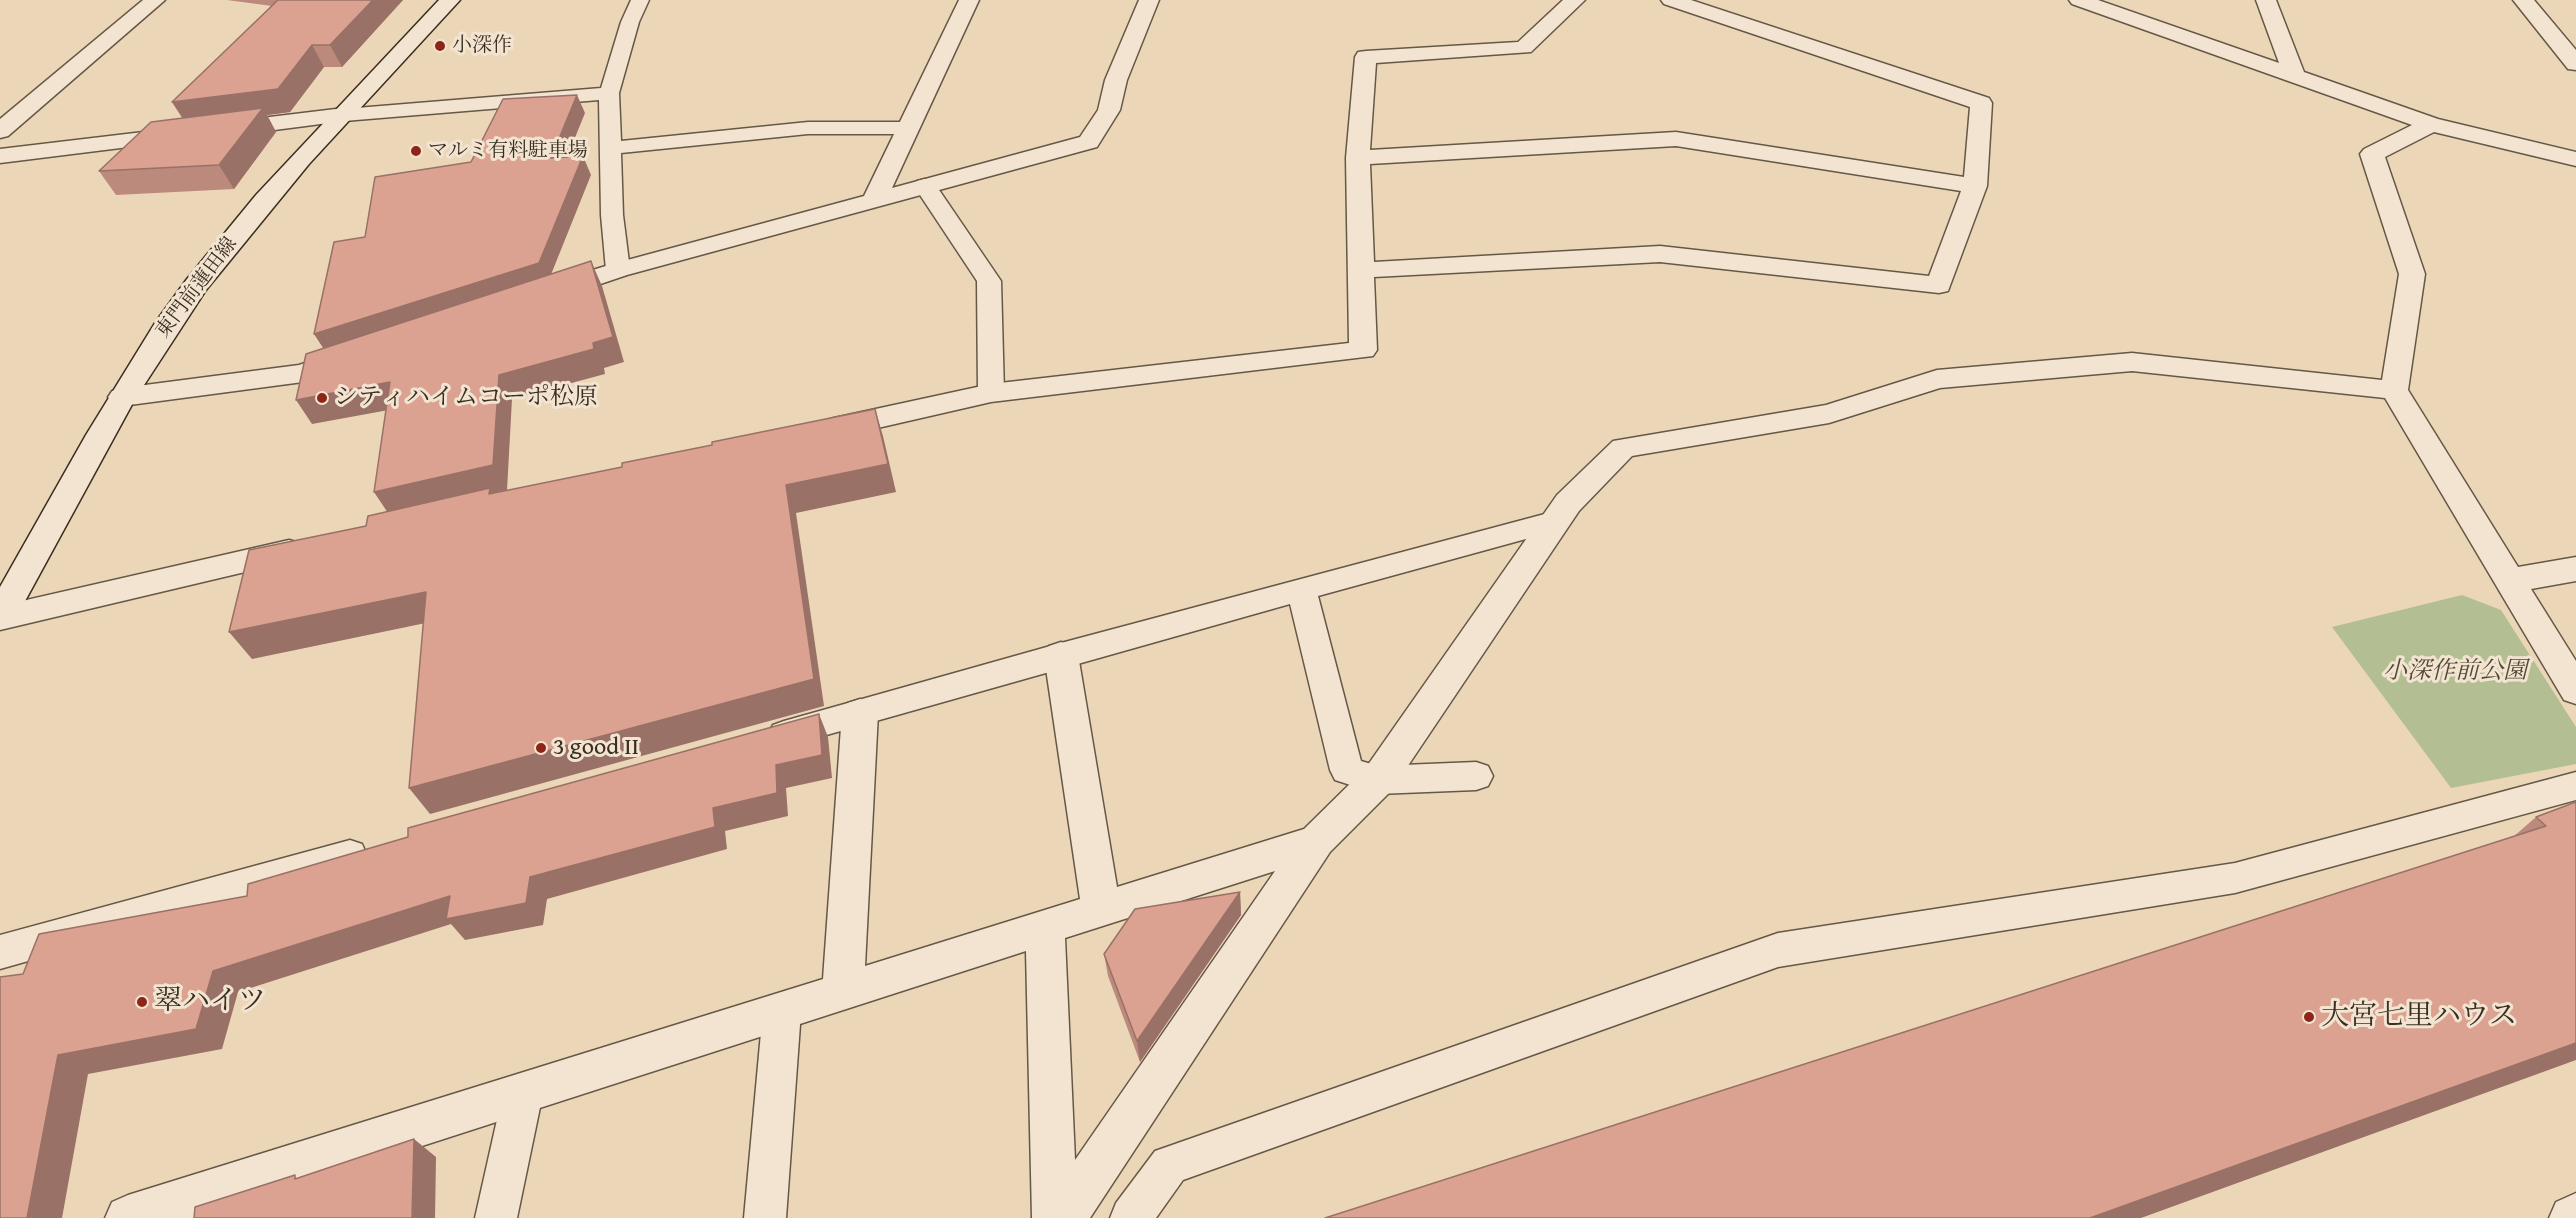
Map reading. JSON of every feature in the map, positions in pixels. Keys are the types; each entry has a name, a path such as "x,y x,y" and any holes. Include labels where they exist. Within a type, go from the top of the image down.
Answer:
{"street":[{"path":"0,131 155,0"},
{"name":"東門前蓮田線","path":"0,617 8,589 122,397 202,278 247,222 450,0"},
{"path":"874,200 969,0"},
{"path":"528,299 618,270 1089,142 1109,110 1116,80 1149,0"},
{"path":"806,434 991,393 1363,350 1358,158 1366,57 1524,48 1575,0"},
{"path":"1361,270 1660,254 1939,285 1975,186 1981,104 1671,0"},
{"path":"2079,0 2431,124 2576,159"},
{"path":"2266,0 2295,76"},
{"path":"2523,0 2576,64"},
{"path":"0,156 344,115"},
{"path":"2431,124 2372,154 2412,274 2394,390 2576,690"},
{"path":"1358,158 1676,139 1975,186"},
{"path":"122,397 303,373 371,351"},
{"path":"1063,1218 1317,841 1378,780 1568,503 1623,448 1829,414 1937,379 2132,363 2394,390"},
{"path":"0,617 310,546"},
{"path":"2508,580 2576,569"},
{"path":"1061,655 1101,909"},
{"path":"843,992 860,713"},
{"path":"128,1218 187,1208 523,1093 1317,841"},
{"path":"1045,927 1055,1218"},
{"path":"2571,1218 2576,1216"}],"lane":[{"path":"618,270 612,214 609,93 630,22 640,0"},
{"path":"344,115 609,93"},
{"path":"611,148 808,128 908,128"},
{"path":"925,186 989,281 991,393"},
{"path":"757,742 1061,655 1302,592 1556,521"},
{"path":"1302,592 1347,770 1378,780 1476,776"},
{"path":"1131,1218 1169,1165 1778,950 2235,878 2576,786"},
{"path":"0,952 378,847"},
{"path":"765,1218 782,1011"},
{"path":"496,1218 523,1093"}],"green space":[{"name":"小深作前公園","path":"2462,595 2501,610 2576,727 2576,764 2451,788 2332,627"}],"building":[{"path":"278,0 373,0 330,45 312,45 278,89 172,102"},
{"path":"577,95 551,158 583,156 539,263 314,334 334,242 365,237 375,177 471,162 503,99"},
{"path":"263,108 219,165 99,171 151,122"},
{"path":"591,261 613,337 593,343 594,349 499,375 493,465 374,492 390,382 296,400 306,354"},
{"path":"875,409 888,464 786,485 814,679 409,788 426,592 229,632 249,550 366,526 368,516 490,488 489,494 622,467 622,463 712,445 712,442"},
{"path":"819,714 822,755 776,765 777,793 713,808 715,827 530,877 526,903 446,919 450,896 213,971 196,1029 58,1055 27,1218 0,1218 0,977 23,974 39,934 247,896 248,884 408,837 408,828"},
{"name":"大宮七里ハウス","path":"2576,802 2576,1043 2090,1218 1325,1218 2546,826 2536,817"},
{"path":"1240,892 1137,1041 1104,954 1135,909"},
{"path":"414,1139 412,1218 194,1218 195,1207 295,1175 295,1179"}],"place":[{"name":"小深作","path":"440,46"},
{"name":"マルミ有料駐車場","path":"416,151"},
{"name":"シティハイムコーポ松原","path":"322,398"},
{"name":"3 good Ⅱ","path":"541,748"},
{"name":"翠ハイツ","path":"142,1002"},
{"name":"大宮七里ハウス","path":"2309,1017"}]}
